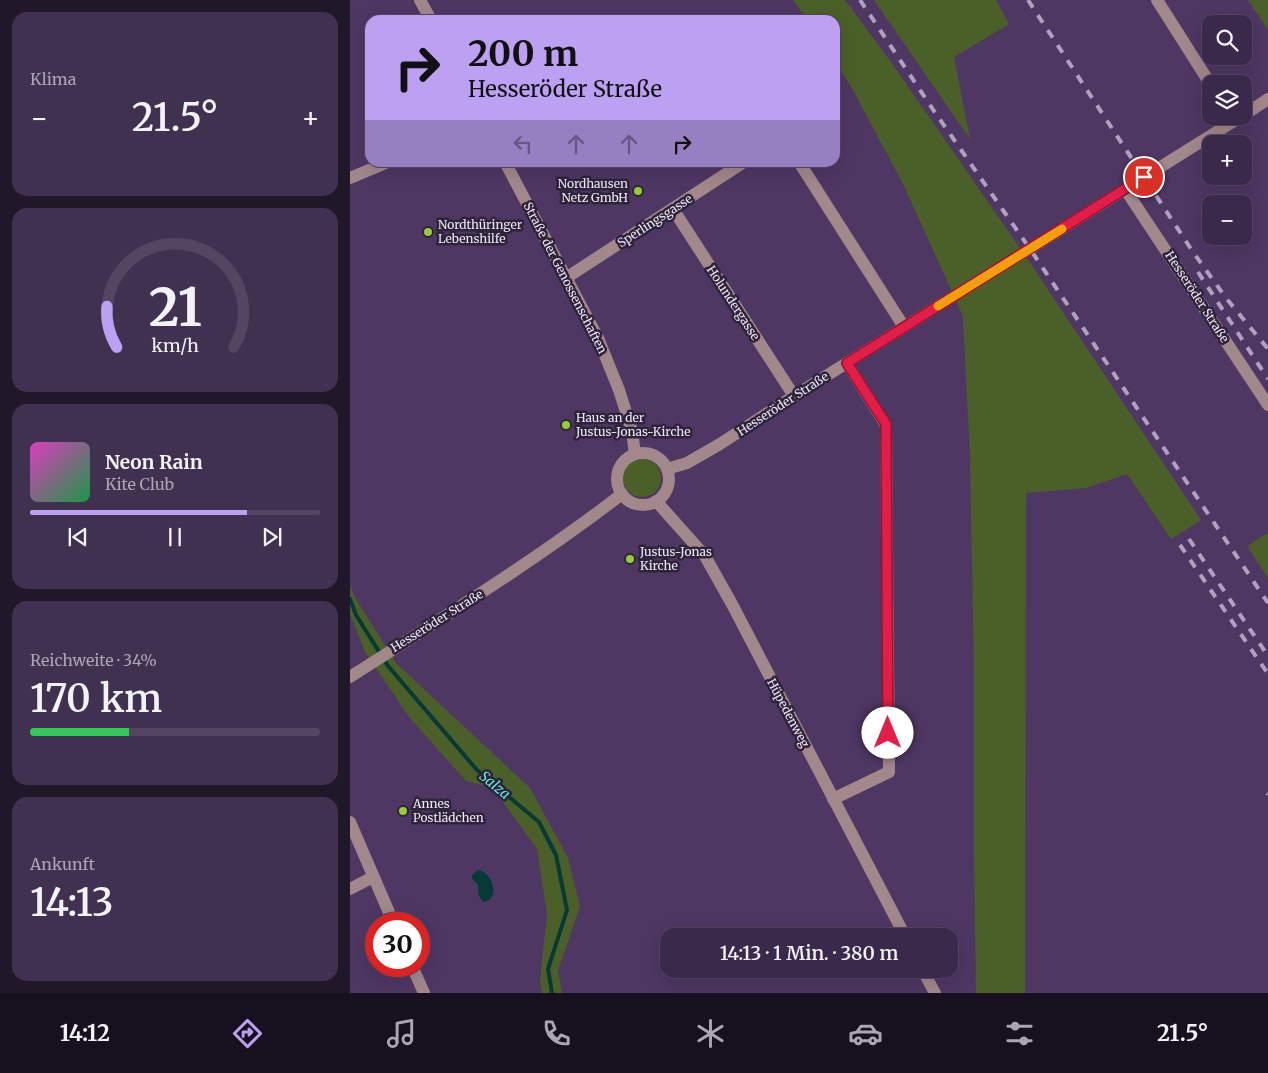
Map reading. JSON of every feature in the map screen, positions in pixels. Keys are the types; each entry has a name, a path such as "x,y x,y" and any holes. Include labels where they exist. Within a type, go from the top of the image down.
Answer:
{"street":[{"path":"420,0 428,15"},
{"path":"1156,0 1205,75"},
{"name":"Hesseröder Straße","path":"1252,109 1268,99"},
{"name":"Hesseröder Straße","path":"666,469 687,463 720,444 1225,125"},
{"path":"350,178 376,167"},
{"name":"Straße der Genossenschaften","path":"508,167 598,338 619,390 632,431 635,454"},
{"name":"Sperlingsgasse","path":"566,278 736,167"},
{"path":"803,167 904,327"},
{"name":"Hesseröder Straße","path":"1125,189 1268,405"},
{"name":"Holundergasse","path":"673,209 794,396"},
{"path":"833,800 889,772 886,424 847,363"},
{"path":"635,454 652,455 658,458 666,469 668,481 666,491 656,501 648,504 638,504 626,499 618,488 619,469 627,459 635,454"},
{"name":"Hesseröder Straße","path":"350,677 527,563 622,494"},
{"name":"Hüpedenweg","path":"656,501 705,556 901,928"},
{"path":"350,822 389,912"},
{"path":"350,889 374,877"},
{"path":"417,977 424,993"},
{"path":"927,978 935,993"}],"green space":[{"path":"793,0 845,0 891,62 1031,264 1201,520 1171,539 1127,474 1086,488 1026,493 1025,993 976,993 974,669 970,456 963,319 903,184 852,88 840,70 840,15 804,15"},
{"path":"874,0 996,0 1009,24 954,57 970,139"},
{"path":"1248,0 1268,0 1268,30"},
{"path":"642,459 656,464 661,478 656,492 642,497 628,492 623,478 628,464"},
{"path":"1268,533 1268,578 1247,546"},
{"path":"350,585 354,596 396,663 530,788 568,858 580,906 558,971 562,993 542,993 540,980 547,914 537,849 493,788 466,781 409,717 365,652 350,614"}],"shaded area":[{"path":"478,870 488,876 493,886 492,896 489,900 483,902 480,898 478,885 472,877"}],"waterway":[{"name":"Salza","path":"350,599 356,615 388,666 477,770 539,822 556,855 567,910 548,969 552,993"}],"railway":[{"path":"860,0 1268,603"},
{"path":"1028,0 1193,252 1226,298 1268,349"},
{"path":"1198,272 1268,379"},
{"path":"1189,539 1268,656"},
{"path":"1180,545 1268,674"}],"slow traffic":[{"path":"938,306 1062,229"}],"place":[{"name":"Nordhausen Netz GmbH","path":"638,191"},
{"name":"Nordthüringer Lebenshilfe","path":"428,232"},
{"name":"Haus an der Justus-Jonas-Kirche","path":"566,425"},
{"name":"Justus-Jonas Kirche","path":"630,559"},
{"name":"Annes Postlädchen","path":"403,811"}],"route":[{"path":"888,733 886,424 847,363 1144,177"}]}
